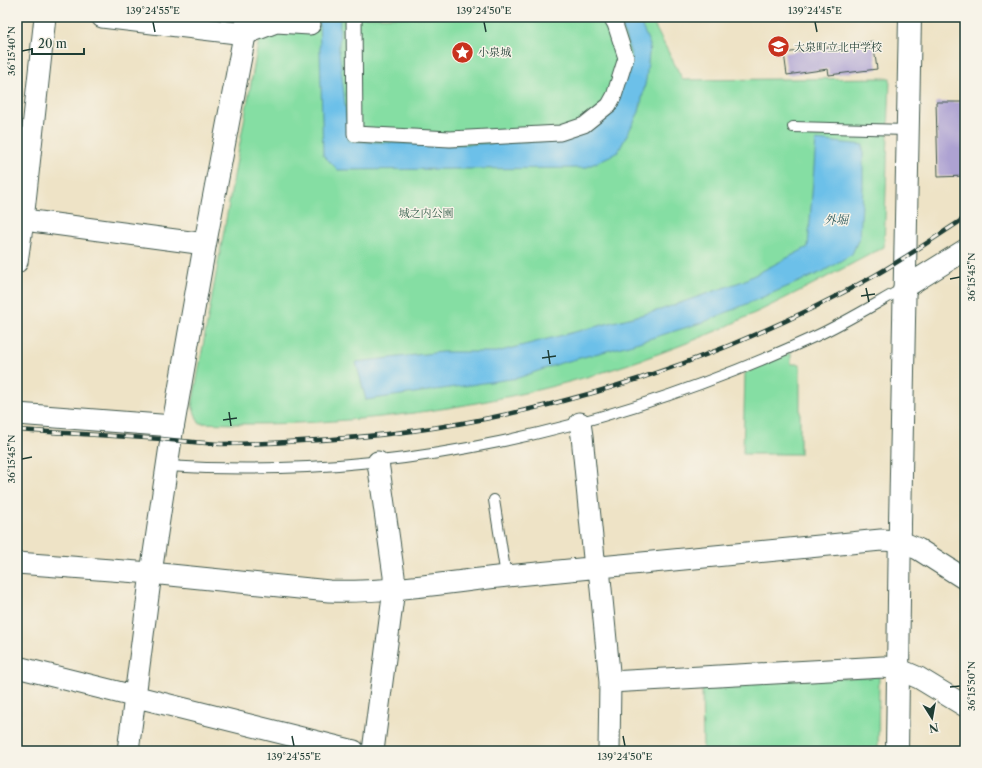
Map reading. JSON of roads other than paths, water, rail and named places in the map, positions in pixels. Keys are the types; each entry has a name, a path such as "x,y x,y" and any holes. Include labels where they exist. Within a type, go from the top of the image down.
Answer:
{"street":[{"path":"17,262 20,219 45,17"},
{"path":"102,17 246,25 276,22 310,24"},
{"path":"354,17 355,134 450,138 560,133 584,124 608,105 614,96 626,58 615,24 611,17"},
{"path":"897,751 899,542 910,17"},
{"path":"128,751 151,573 173,426 246,25"},
{"path":"20,219 205,244"},
{"path":"904,288 965,250"},
{"path":"17,414 173,426"},
{"path":"580,423 594,558 599,568 610,682 609,751"},
{"path":"373,751 394,589 394,576 378,462"},
{"path":"17,563 151,573 329,591 359,592 506,576 881,540 899,542 918,549 963,574"},
{"path":"17,667 354,751"},
{"path":"610,682 874,667 898,669 919,678 965,706"}],"lane":[{"path":"793,127 907,130"},
{"path":"167,466 239,468 319,466 378,462 494,443 580,423 663,397 772,356 818,335 904,288"},
{"path":"494,500 506,576"}],"water":[{"path":"319,17 340,17 339,49 349,141 450,145 563,140 589,130 632,58 619,17 638,17 650,45 646,80 639,112 618,152 585,168 338,170 323,155"},
{"name":"外堀","path":"816,140 863,145 863,189 860,236 852,254 822,272 704,322 629,345 561,363 518,378 366,400 356,362 442,352 497,352 660,310 743,281 808,247"}],"railway":[{"path":"17,430 221,444 291,442 376,435 450,425 523,411 596,392 667,369 737,342 805,312 872,277 965,218"}],"place":[{"name":"大泉町立北中学校","path":"778,47"},
{"name":"小泉城","path":"463,52"}],"park label":[{"name":"城之内公園","path":"426,213"}]}
